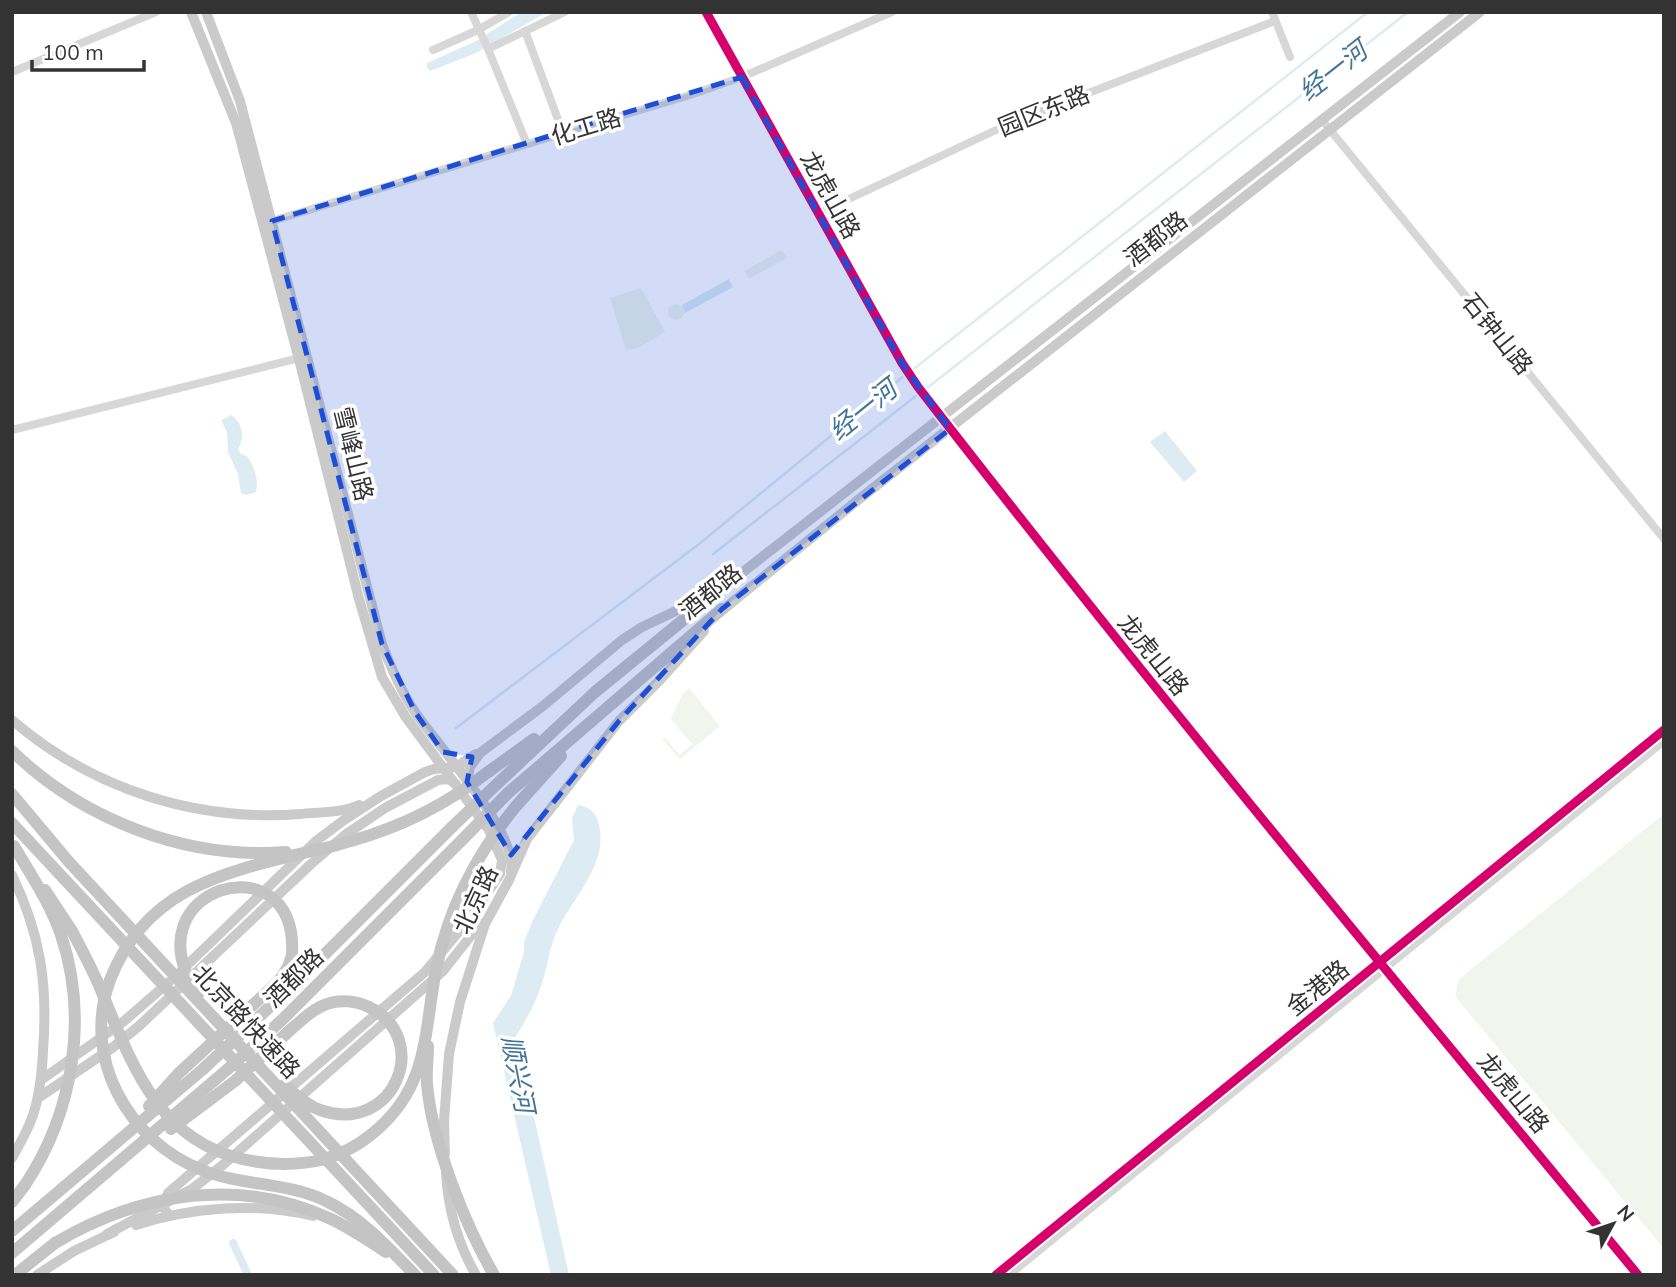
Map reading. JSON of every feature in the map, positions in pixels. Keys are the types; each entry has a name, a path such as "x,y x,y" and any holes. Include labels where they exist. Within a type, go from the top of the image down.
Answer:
{"highway":[{"name":"酒都路","path":"12,1231 202,1070 304,975 497,783 595,692 720,590"},
{"name":"酒都路","path":"12,1253 229,1068 293,1009 508,793 722,609"},
{"path":"416,1275 378,1236 342,1209 323,1199 203,1171 176,1158 142,1131 123,1106 112,1084 105,1059 102,1021 109,983 120,956 148,918 185,891 214,877 396,826 466,789 595,692"},
{"path":"13,845 72,931 97,981 128,1055 151,1096 166,1114 192,1138 225,1154 264,1164 310,1162 333,1157 373,1134 390,1118 416,1074 442,943 461,892 488,844 517,806 598,715"},
{"path":"12,751 57,789 121,824 152,835 230,851 280,853 320,849"},
{"name":"北京路快速路","path":"12,794 69,862 453,1275"},
{"name":"北京路快速路","path":"12,823 434,1275"},
{"path":"12,1202 47,1149 63,1109 71,1067 74,1016 62,937 47,902 13,845"},
{"path":"12,1223 146,1110 179,1073 279,981 292,955 293,937 290,923 274,900 248,887 218,890 195,906 186,921 181,938 184,969 220,1026"},
{"path":"12,1262 164,1134 235,1081 288,1032 313,1011 329,1003 350,1001 362,1003 383,1016 397,1035 401,1066 389,1094 369,1110 355,1114 335,1114 305,1102 251,1058"},
{"path":"428,1017 427,1083 432,1114 459,1202 494,1275"},
{"path":"15,1275 55,1243 108,1215 152,1201 226,1194 269,1199 310,1210 355,1231 416,1275"}],"main road":[{"name":"雪峰山路","path":"191,12 236,123 379,668 395,701 500,830 511,855"},
{"name":"雪峰山路","path":"206,12 240,101 382,644 402,691 439,755"},
{"name":"酒都路","path":"720,590 1460,12"},
{"name":"酒都路","path":"722,609 1480,12"},
{"path":"462,783 474,760 490,745 622,640 642,627 720,590"},
{"name":"北京路","path":"476,1275 463,1250 447,1192 444,1121 449,1054 460,1002 485,924 527,839 619,721 661,679 722,609"},
{"path":"12,720 62,758 96,776 145,796 195,809 255,816 352,808 425,772 450,767 490,745"},
{"path":"439,755 468,757 490,745"},
{"path":"38,1098 112,1048 139,1026 345,835 385,808 438,780 447,779 462,783 499,849 502,860 500,874 460,933 425,972 168,1193 162,1205 170,1216"},
{"path":"41,1080 147,1002 316,841 380,796"},
{"path":"511,855 527,839"},
{"path":"499,849 511,855"},
{"path":"509,880 511,855"},
{"path":"12,875 35,932 43,966 45,1028 38,1098 33,1115 12,1158"},
{"path":"37,1275 74,1251 192,1189 223,1164 443,971 496,903"},
{"path":"107,1234 201,1210 270,1209 307,1215 349,1227 375,1241 416,1275"}],"street":[{"path":"12,72 156,12"},
{"path":"471,12 527,144"},
{"path":"433,50 478,30 509,12"},
{"path":"488,49 565,12"},
{"name":"龙虎山路","path":"706,12 902,363 918,387 1095,613 1638,1275"},
{"name":"化工路","path":"272,221 691,95 742,77 892,12"},
{"path":"1274,17 1290,57"},
{"name":"园区东路","path":"819,214 1011,123 1274,17"},
{"path":"525,31 563,133"},
{"name":"石钟山路","path":"1322,120 1664,539"},
{"path":"12,430 299,358"},
{"name":"金港路","path":"1009,1275 1664,730"},
{"name":"金港路","path":"996,1275 1664,741"}],"highlighted area":[{"path":"742,77 902,363 950,429 722,609 619,721 511,855 467,782 472,757 443,752 415,712 382,644 272,221"}],"shaded area":[{"path":"782,250 787,258 749,279 744,271"},
{"path":"641,288 665,332 638,348 626,350 610,298"},
{"path":"676,304 682,306 682,318 676,320 670,318 668,312 670,306"},
{"path":"689,688 720,726 680,759 662,739 664,737 680,755 692,744 671,719 682,695"},
{"path":"1664,814 1664,1249 1455,996 1459,979"}],"water":[{"path":"522,12 547,12 476,53 430,71 427,67 427,63 485,37"},
{"path":"729,279 733,287 685,313 682,305"},
{"path":"231,415 242,431 238,449 250,460 256,478 256,492 246,495 241,493 238,474 228,452 227,432 221,420"},
{"path":"1165,431 1197,471 1184,482 1150,442"},
{"name":"顺兴河","path":"578,805 586,807 597,817 601,839 599,853 588,879 556,932 540,990 516,1036 569,1275 551,1275 493,1023 511,996 524,952 524,942 574,840 572,818"}],"waterway":[{"name":"经一河","path":"911,371 1368,12"},
{"name":"经一河","path":"927,388 1408,12"},
{"name":"经一河","path":"456,728 699,544 905,375"},
{"name":"经一河","path":"713,554 916,396"},
{"path":"233,1243 248,1275"}],"cycle path":[{"path":"706,12 902,363 918,387 1184,723 1638,1275"},
{"path":"996,1275 1664,730"}]}
